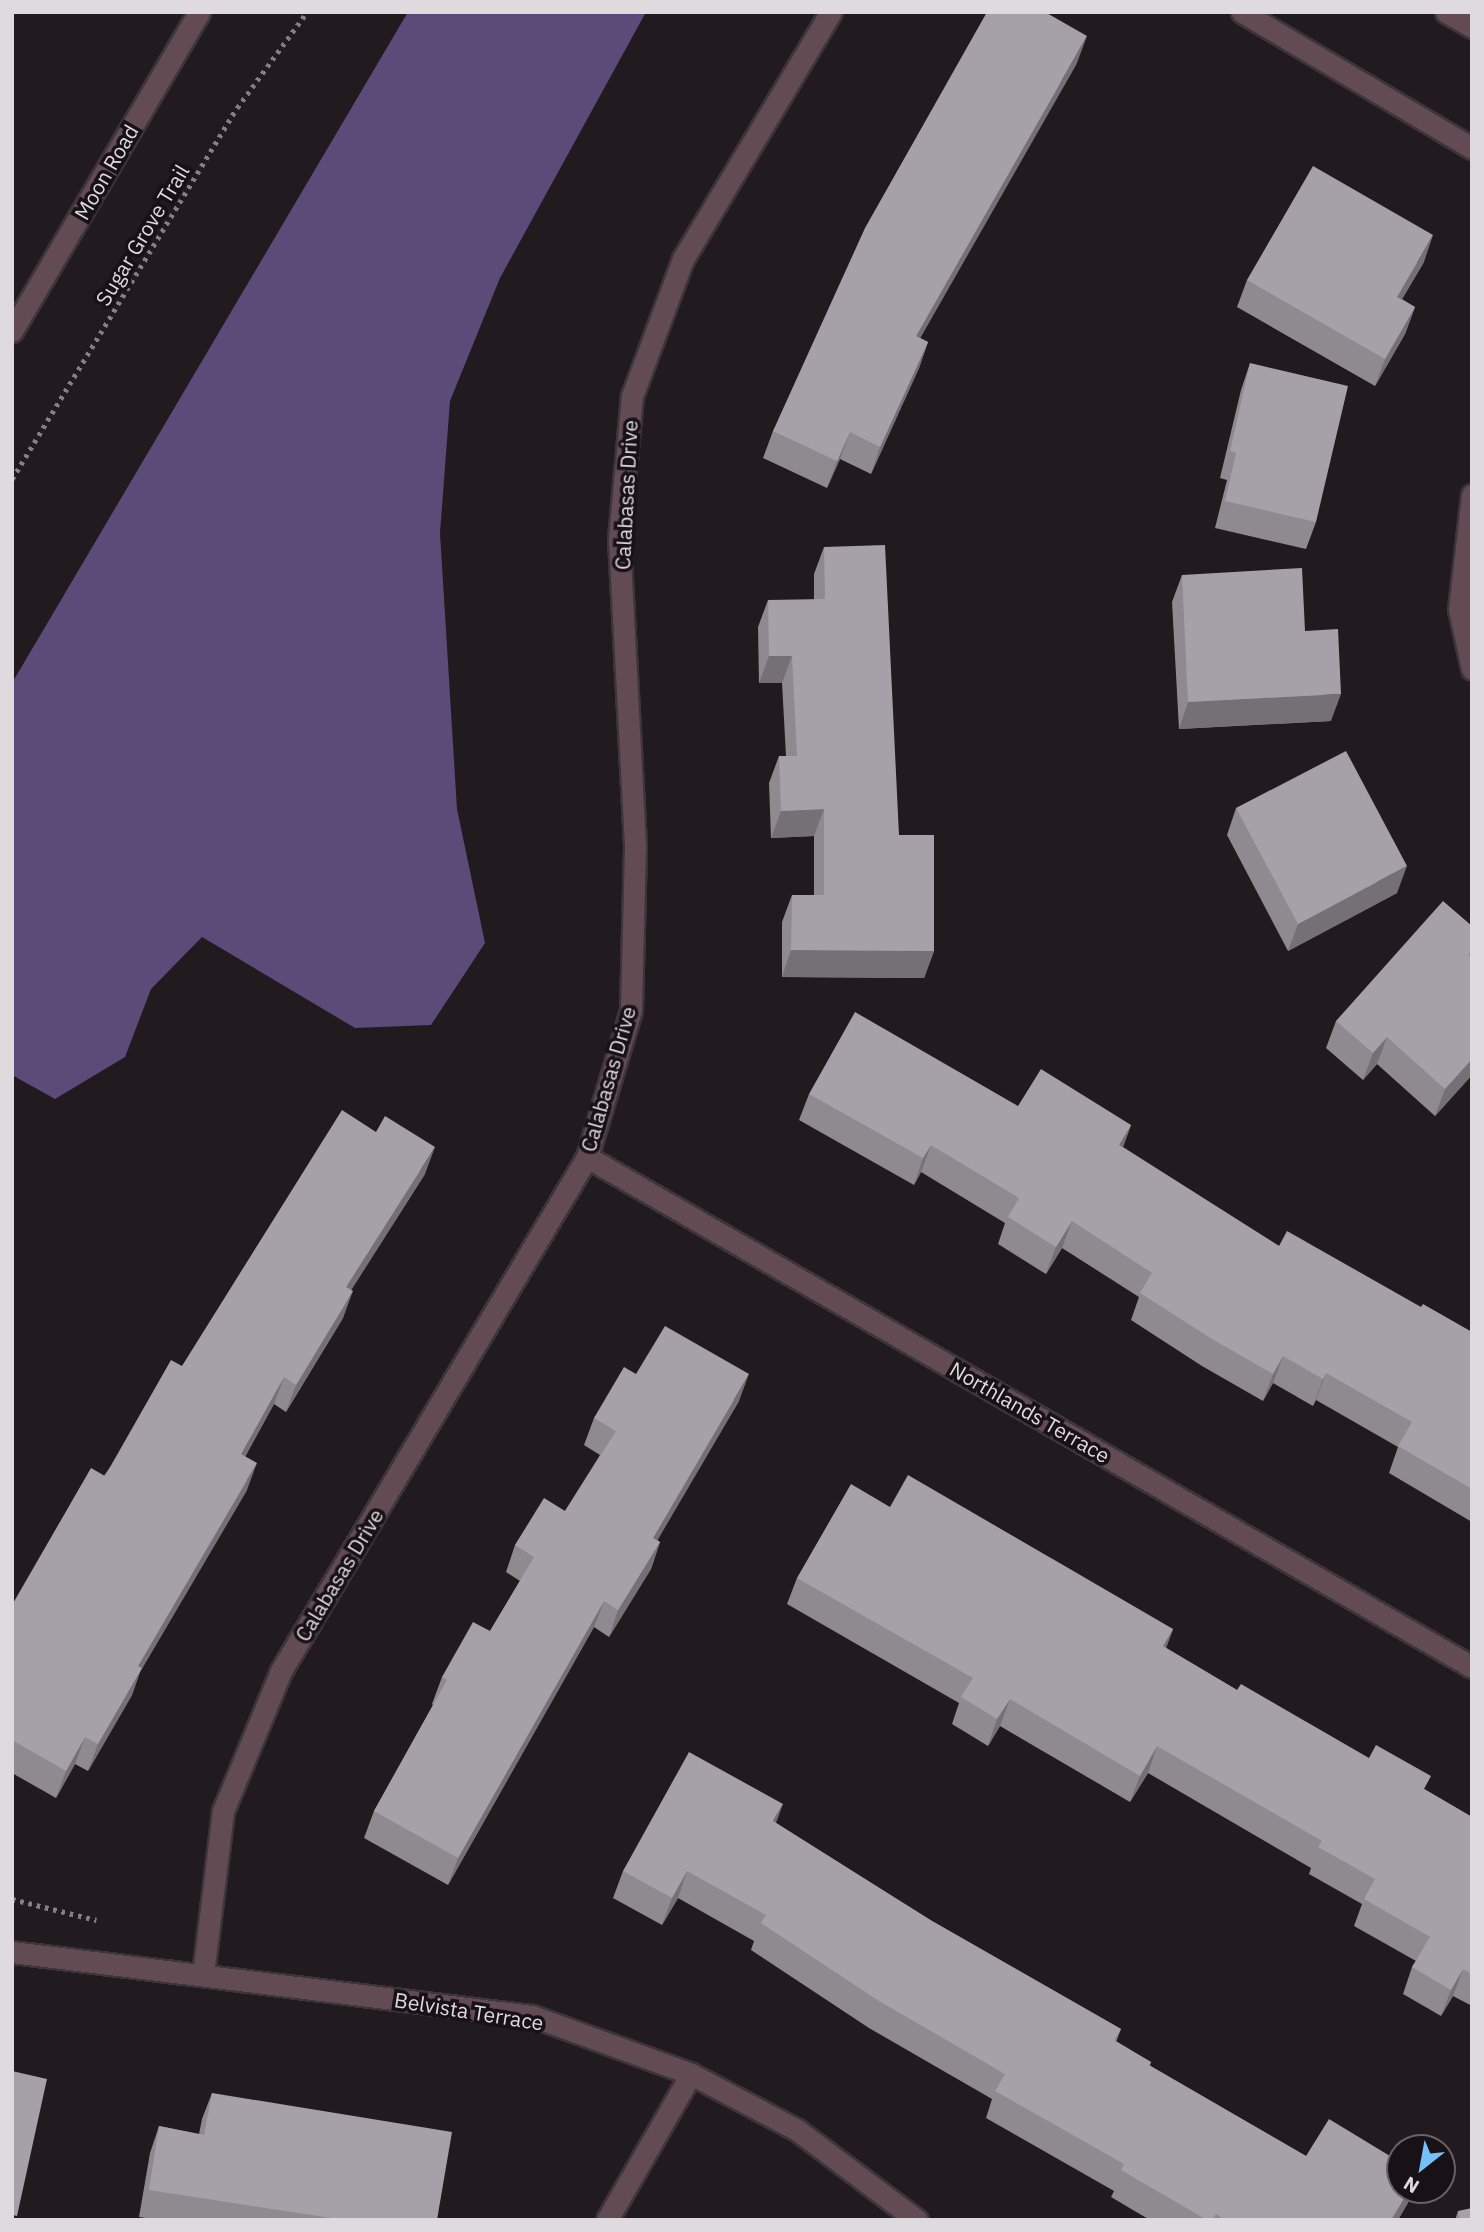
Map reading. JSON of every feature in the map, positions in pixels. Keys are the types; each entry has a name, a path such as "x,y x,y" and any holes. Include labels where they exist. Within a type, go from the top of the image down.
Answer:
{"street":[{"name":"Moon Road","path":"12,331 199,12"},
{"name":"Calabasas Drive","path":"202,1974 223,1811 281,1671 587,1157 631,1010 635,845 620,538 632,396 683,259 831,12"},
{"path":"1242,12 1472,148"},
{"path":"1446,12 1472,27"},
{"path":"1472,495 1459,609 1472,669"},
{"name":"Northlands Terrace","path":"587,1157 1472,1667"},
{"name":"Belvista Terrace","path":"12,1952 532,2017 691,2074 797,2130 917,2220"},
{"path":"607,2220 691,2074"}],"path":[{"name":"Sugar Grove Trail","path":"12,479 237,108 307,12"},
{"path":"12,1899 109,1924"}],"shaded area":[{"path":"408,12 646,12 500,278 450,401 440,533 457,809 485,943 431,1025 355,1028 202,937 151,989 125,1057 55,1099 12,1075 12,683"}],"building":[{"path":"987,12 1045,12 1087,36 916,336 928,342 880,447 850,432 837,461 773,431 865,228"},
{"path":"1313,166 1433,235 1397,297 1415,307 1385,359 1247,280"},
{"path":"1250,363 1348,386 1316,522 1225,501 1236,453 1230,451"},
{"path":"885,545 899,835 934,835 934,951 791,950 792,895 824,895 824,809 781,811 779,756 797,756 792,656 769,656 768,600 825,599 824,547"},
{"path":"1302,568 1305,631 1338,629 1341,694 1188,702 1182,575"},
{"path":"1346,751 1407,866 1298,924 1236,808"},
{"path":"1443,901 1472,926 1472,950 1468,955 1472,958 1472,1059 1445,1089 1387,1037 1373,1053 1336,1021"},
{"path":"855,1012 1018,1106 1041,1069 1131,1125 1119,1145 1279,1246 1287,1231 1421,1307 1423,1304 1472,1332 1472,1489 1398,1446 1412,1422 1326,1373 1323,1379 1283,1356 1273,1374 1140,1293 1152,1273 1072,1221 1056,1247 1008,1217 1019,1198 931,1145 923,1158 809,1094"},
{"path":"342,1110 376,1132 385,1116 435,1147 346,1287 353,1291 296,1385 284,1377 241,1454 257,1463 138,1666 142,1668 98,1744 85,1737 66,1771 12,1740 12,1605 91,1468 105,1476 171,1360 182,1366"},
{"path":"665,1326 749,1374 653,1538 660,1542 618,1610 604,1601 458,1858 374,1811 447,1680 442,1677 473,1622 490,1631 534,1557 515,1545 544,1498 565,1511 616,1431 594,1418 624,1367 636,1374"},
{"path":"908,1475 1173,1629 1163,1646 1237,1690 1241,1684 1369,1758 1376,1745 1431,1776 1424,1789 1472,1817 1472,1974 1463,1969 1451,1990 1412,1967 1430,1937 1364,1899 1375,1879 1318,1847 1322,1841 1157,1746 1140,1776 1010,1699 997,1719 961,1697 973,1678 797,1578 851,1484 890,1507"},
{"path":"689,1752 783,1804 773,1821 932,1921 1121,2029 1114,2040 1151,2062 1149,2065 1306,2156 1329,2119 1386,2154 1386,2204 1401,2204 1391,2220 1225,2220 1216,2214 1212,2220 1207,2220 1121,2170 1124,2164 995,2091 1005,2074 879,2001 761,1923 766,1915 687,1871 672,1898 623,1871"},
{"path":"12,2071 47,2079 17,2216 12,2215"},
{"path":"212,2093 452,2132 437,2220 344,2220 149,2190 159,2126 204,2135"},
{"path":"1472,2208 1472,2220 1460,2220 1458,2211"}]}
